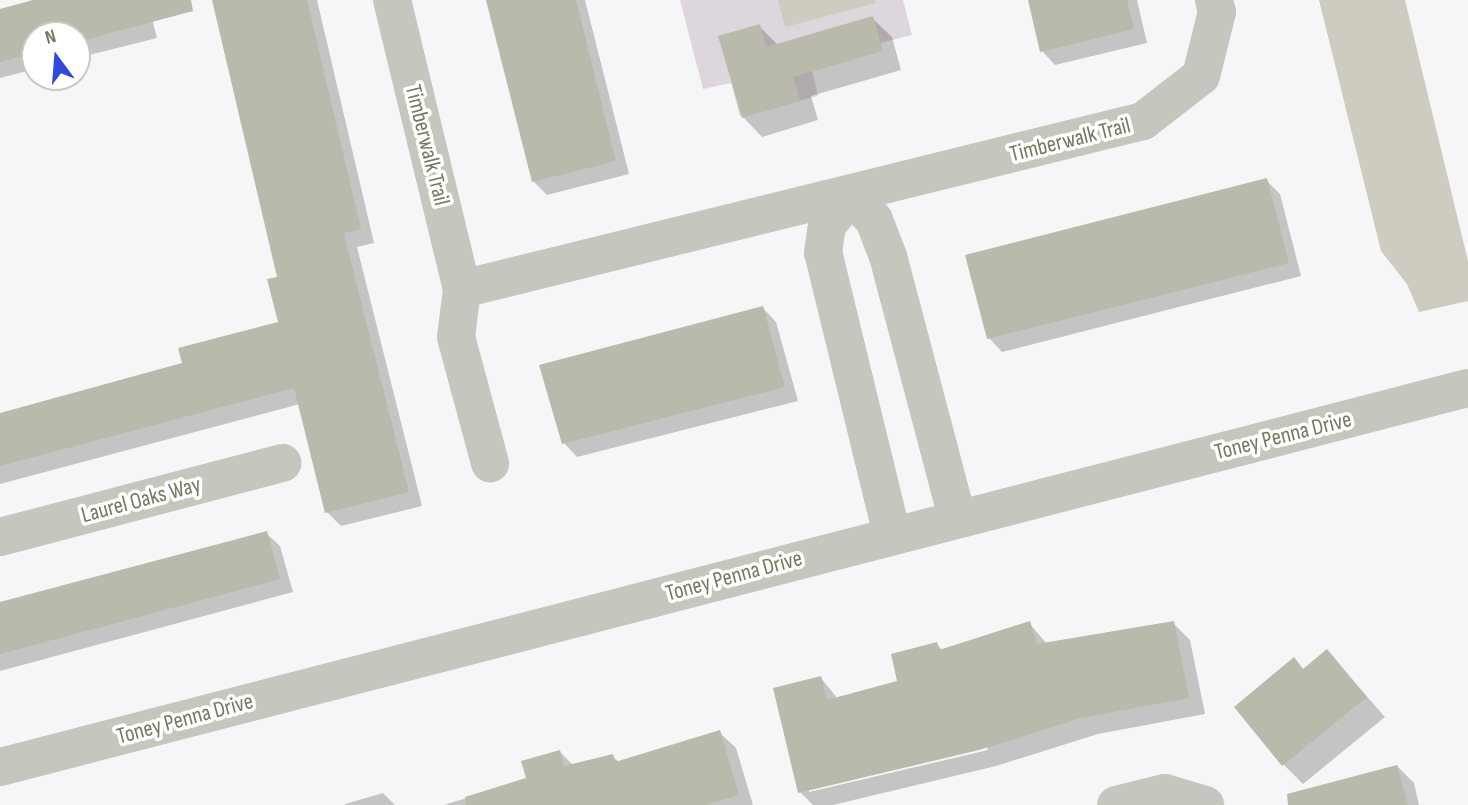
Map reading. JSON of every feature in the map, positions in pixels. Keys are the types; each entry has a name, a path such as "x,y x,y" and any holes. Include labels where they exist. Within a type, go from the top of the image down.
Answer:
{"street":[{"name":"Timberwalk Trail","path":"392,0 462,289 456,337 490,463"},
{"name":"Timberwalk Trail","path":"462,289 851,196 1143,121 1201,76 1216,12 1214,0"},
{"path":"891,535 823,253 827,225 851,196 874,220 888,256 957,518"},
{"name":"Toney Penna Drive","path":"0,767 1468,388"},
{"name":"Laurel Oaks Way","path":"0,537 282,463"},
{"path":"1116,805 1165,793 1205,805"}],"shaded area":[{"path":"680,0 903,0 912,35 810,61 818,96 740,116 731,83 703,89"},
{"path":"778,0 875,0 876,3 785,27"},
{"path":"1319,0 1405,0 1468,261 1468,301 1419,312 1407,284 1381,251"}],"building":[{"path":"33,0 191,0 193,11 91,38 91,21 21,21 21,57 0,62 0,9"},
{"path":"212,0 307,0 361,229 344,233 409,492 325,513 294,388 0,466 0,413 182,363 178,348 278,322 267,279 277,277"},
{"path":"486,0 576,0 616,161 532,182"},
{"path":"1028,0 1127,0 1134,29 1040,52"},
{"path":"873,16 883,51 793,77 800,101 742,118 718,36 760,24 766,47"},
{"path":"1267,178 1289,263 987,339 965,255"},
{"path":"763,306 785,387 562,444 539,365"},
{"path":"267,531 280,579 0,654 0,602"},
{"path":"1030,621 1037,644 1174,621 1189,698 1081,718 979,750 798,793 773,688 821,676 827,700 897,681 891,654 937,642 939,650"},
{"path":"1327,649 1367,697 1282,766 1234,707 1294,657 1303,669"},
{"path":"720,730 739,795 706,805 466,805 465,797 526,778 521,761 560,750 564,766 613,754 615,762"},
{"path":"1397,765 1408,805 1288,805 1287,794"}]}
